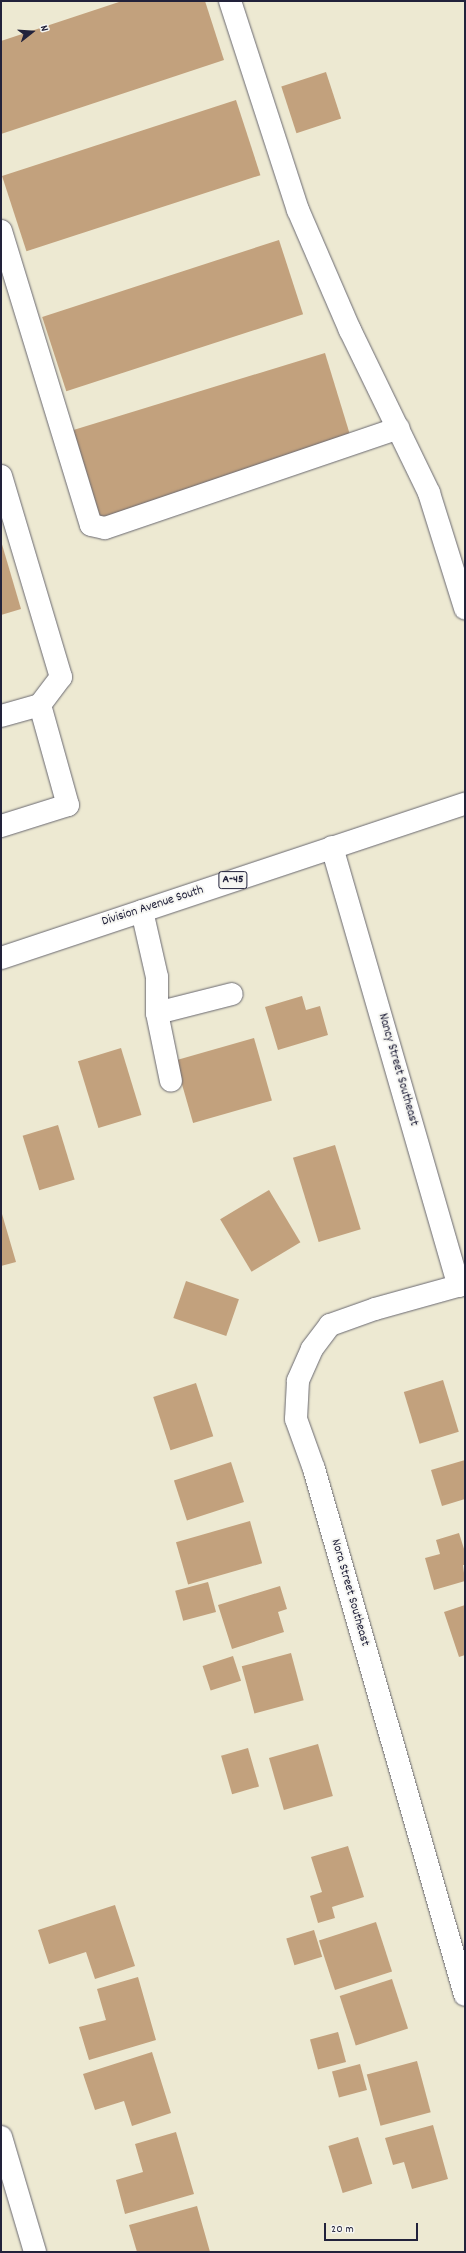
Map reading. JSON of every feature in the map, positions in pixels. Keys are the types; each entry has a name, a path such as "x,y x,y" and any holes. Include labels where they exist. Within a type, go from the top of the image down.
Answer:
{"street":[{"path":"230,1 298,210 350,330 429,493 465,608"},
{"path":"1,231 91,525 105,528 398,428"},
{"path":"1,476 61,677 40,705 1,716"},
{"path":"1,826 68,805 40,705"},
{"name":"Division Avenue South","path":"1,958 465,804"},
{"name":"Nancy Street Southeast","path":"332,847 462,1285"},
{"path":"142,911 157,977 157,1013 171,1080"},
{"path":"157,1013 232,994"},
{"name":"Nora Street Southeast","path":"462,1285 374,1309 330,1325 312,1349 298,1381 296,1419 314,1469 465,1995"},
{"path":"1,2137 35,2252"}],"building":[{"path":"122,1 205,1 224,60 1,134 1,41"},
{"path":"326,72 341,119 296,133 281,87"},
{"path":"236,100 260,175 26,251 2,176"},
{"path":"279,240 303,314 66,391 42,317"},
{"path":"325,353 352,442 101,519 73,430"},
{"path":"1,541 21,609 1,615"},
{"path":"302,996 306,1010 320,1006 328,1035 278,1050 265,1007"},
{"path":"254,1038 272,1100 193,1123 175,1061"},
{"path":"121,1048 141,1115 98,1128 78,1061"},
{"path":"58,1125 75,1180 39,1190 23,1136"},
{"path":"335,1145 361,1229 319,1242 293,1158"},
{"path":"269,1190 300,1242 252,1272 220,1219"},
{"path":"2,1214 16,1262 1,1266 1,1215"},
{"path":"186,1281 239,1299 226,1336 173,1318"},
{"path":"443,1380 459,1432 420,1444 404,1392"},
{"path":"196,1383 213,1436 171,1450 153,1397"},
{"path":"465,1460 465,1499 442,1506 431,1470"},
{"path":"231,1462 244,1502 187,1520 174,1481"},
{"path":"250,1521 262,1563 188,1585 176,1542"},
{"path":"459,1533 465,1552 465,1565 463,1565 465,1581 434,1590 425,1558 440,1554 436,1540"},
{"path":"208,1582 216,1612 183,1621 175,1591"},
{"path":"280,1586 287,1609 278,1612 284,1632 232,1649 218,1605"},
{"path":"465,1605 465,1655 459,1657 444,1612"},
{"path":"291,1653 304,1700 254,1714 242,1666"},
{"path":"233,1656 241,1681 211,1691 203,1666"},
{"path":"318,1744 333,1796 284,1810 269,1758"},
{"path":"248,1748 259,1786 232,1794 221,1756"},
{"path":"348,1846 364,1897 332,1907 335,1918 318,1923 310,1896 322,1892 311,1857"},
{"path":"115,1905 135,1966 95,1979 86,1952 49,1964 38,1930"},
{"path":"376,1922 392,1971 335,1990 319,1941"},
{"path":"314,1930 322,1957 294,1965 286,1938"},
{"path":"138,1977 156,2040 89,2060 79,2027 106,2020 97,1989"},
{"path":"392,1979 408,2028 356,2045 340,1996"},
{"path":"338,2032 346,2062 318,2069 310,2040"},
{"path":"152,2052 171,2113 132,2126 124,2101 95,2110 83,2074"},
{"path":"417,2061 431,2112 380,2126 367,2074"},
{"path":"360,2064 367,2090 339,2098 332,2072"},
{"path":"433,2125 448,2179 412,2189 404,2162 393,2165 385,2138"},
{"path":"176,2132 194,2194 125,2214 116,2180 143,2172 135,2144"},
{"path":"358,2137 372,2184 343,2193 328,2146"},
{"path":"197,2206 210,2252 137,2252 129,2225"}]}
